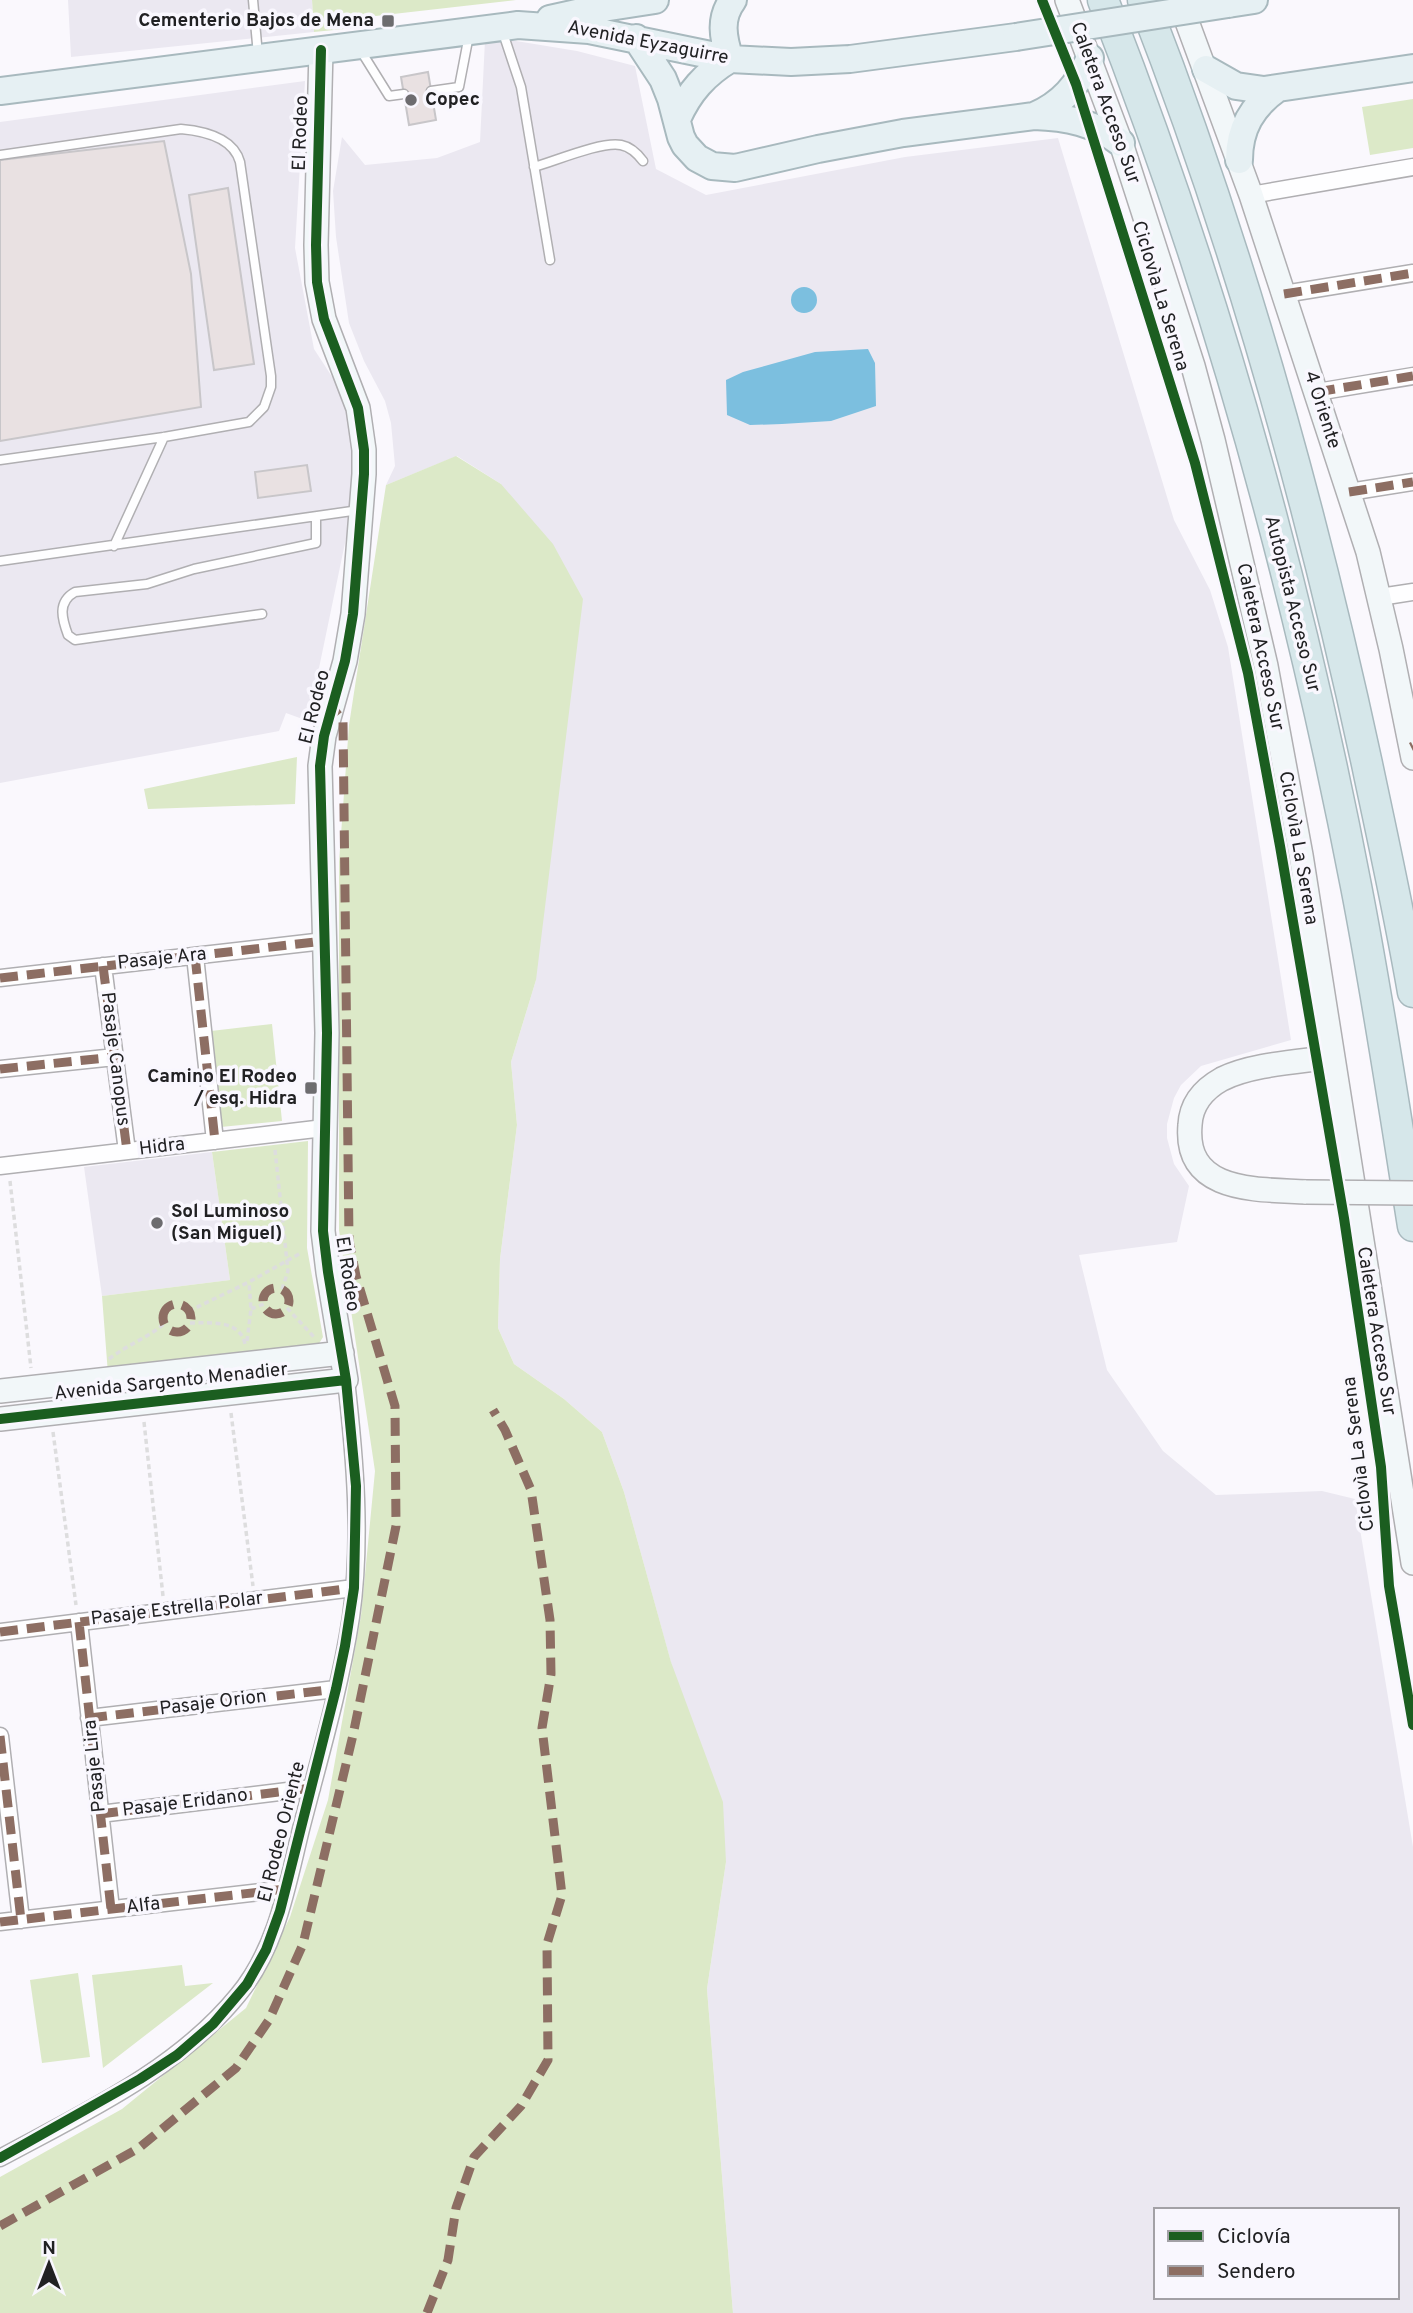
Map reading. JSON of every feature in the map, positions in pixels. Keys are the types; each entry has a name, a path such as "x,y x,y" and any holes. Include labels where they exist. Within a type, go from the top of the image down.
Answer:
{"highway":[{"name":"Autopista Acceso Sur","path":"1103,0 1141,98 1200,273 1282,560 1331,761 1357,888 1413,1226"},
{"name":"Autopista Acceso Sur","path":"1143,0 1170,69 1245,289 1296,464 1340,639 1413,992"}],"main road":[{"path":"532,25 590,10 655,0"},
{"path":"677,119 695,87 730,59 723,24 733,0"},
{"name":"Caletera Acceso Sur","path":"1067,0 1121,143 1193,366 1266,666 1301,855 1413,1563"},
{"path":"1179,0 1206,69 1236,86 1278,88 1413,68"},
{"name":"Avenida Eyzaguirre","path":"0,92 532,25 579,28 730,59 821,62 1016,37 1254,0"},
{"path":"636,38 663,79 681,137 693,154 712,166 735,168 880,136 1034,116 1088,124 1121,143"},
{"name":"El Rodeo","path":"321,50 317,282 324,319 352,390 362,427 365,474 349,638 324,736 320,766 327,1033 324,1128 325,1253 346,1380"},
{"path":"1034,116 1052,107 1068,93 1084,72 1090,58"},
{"name":"4 Oriente","path":"1206,69 1251,195 1349,492 1380,597 1412,750"},
{"path":"1239,160 1241,138 1250,116 1267,96 1278,88"},
{"path":"1332,1057 1233,1074 1206,1090 1196,1104 1190,1121 1190,1143 1194,1155 1202,1168 1218,1180 1241,1188 1413,1194"},
{"name":"Avenida Sargento Menadier","path":"0,1391 342,1353"},
{"name":"Avenida Sargento Menadier","path":"0,1419 346,1380"}],"street":[{"path":"1251,195 1413,167"},
{"path":"1284,294 1413,273"},
{"path":"1317,392 1413,376"},
{"path":"1349,492 1413,482"},
{"path":"1380,597 1413,592"},
{"name":"Pasaje Ara","path":"0,978 324,941"},
{"path":"195,956 215,1141"},
{"name":"Pasaje Canopus","path":"103,966 127,1151"},
{"path":"0,1069 115,1057"},
{"name":"Hidra","path":"4,1165 324,1128"},
{"name":"El Rodeo Oriente","path":"0,2158 159,2068 213,2024 239,1995 257,1968 273,1932 312,1788 345,1647 354,1588 356,1486 346,1380"},
{"name":"Pasaje Estrella Polar","path":"0,1632 354,1588"},
{"name":"Pasaje Lira","path":"79,1622 111,1909"},
{"name":"Pasaje Orion","path":"89,1718 336,1689"},
{"path":"0,1737 21,1920"},
{"name":"Pasaje Eridano","path":"100,1814 312,1788"},
{"name":"Alfa","path":"0,1922 286,1889"}],"lane":[{"path":"253,0 258,58"},
{"path":"502,27 521,87 550,260"},
{"path":"431,91 459,87 470,31"},
{"path":"358,46 389,96 404,94"},
{"path":"0,155 181,129 211,134 223,140 237,152 271,376 268,397 257,415 249,422 0,460"},
{"path":"534,167 608,144 623,145 636,152 643,161"},
{"path":"114,546 163,437"},
{"path":"0,561 362,510"},
{"path":"262,614 75,640 68,635 62,613 63,603 75,592 147,584 194,569 316,543 316,517"}],"path":[{"path":"273,1134 288,1271 282,1289"},
{"path":"4,1165 31,1370 20,1371"},
{"path":"189,1311 299,1254"},
{"path":"190,1324 216,1322 229,1326 241,1334 245,1346 251,1309 249,1282"},
{"path":"251,1309 264,1304"},
{"path":"287,1308 315,1337"},
{"path":"100,1362 107,1361 123,1348 150,1335 164,1324"},
{"path":"229,1393 255,1599"},
{"path":"142,1403 165,1611"},
{"path":"50,1413 79,1622"}],"shaded area":[{"path":"68,0 312,0 314,32 71,57"},
{"path":"485,40 516,41 577,51 635,66 656,169 706,195 905,157 1058,138 1174,520 1210,590 1228,647 1291,1040 1201,1066 1181,1085 1174,1098 1167,1124 1167,1138 1174,1164 1189,1186 1177,1242 1079,1255 1107,1370 1163,1451 1216,1495 1322,1491 1355,1499 1413,1847 1413,2313 733,2313 707,1989 726,1862 624,1492 602,1432 564,1399 514,1364 498,1328 500,1259 517,1125 511,1062 536,980 501,484 457,456 386,485 395,466 391,423 385,401 364,361 349,323 336,237 333,191 342,137 365,165 437,158 480,142"},
{"path":"305,81 295,248 314,349 351,406 356,490 308,721 286,713 279,731 0,783 0,122"},
{"name":"Sol Luminoso (San Miguel)","path":"212,1152 230,1280 102,1296 84,1167"}],"green space":[{"path":"312,0 516,0 358,18 354,28 314,32"},
{"path":"1413,99 1413,148 1370,155 1362,107"},
{"path":"456,456 501,484 553,544 583,599 536,980 511,1062 517,1125 500,1259 498,1328 514,1364 564,1399 602,1432 624,1492 671,1662 723,1802 726,1862 707,1989 733,2313 0,2313 0,2177 122,2109 246,2008 290,1917 328,1800 361,1616 375,1471 339,1230 339,862 349,725 386,485"},
{"path":"297,757 295,804 148,809 144,789"},
{"path":"272,1024 282,1121 221,1127 211,1031"},
{"path":"308,1141 307,1248 323,1337 317,1347 108,1374 102,1296 230,1280 212,1152"},
{"path":"182,1965 185,1986 213,1983 103,2068 92,1975"},
{"path":"78,1973 90,2057 42,2063 30,1980"}],"water":[{"path":"804,287 813,291 817,300 813,309 804,313 795,309 791,300 795,291"},
{"path":"868,349 875,363 876,406 831,421 782,424 750,425 727,415 726,380 743,372 815,352"}],"building":[{"path":"428,72 436,120 409,125 401,77"},
{"path":"164,141 191,274 201,407 0,441 0,160"},
{"path":"228,188 254,364 214,370 189,195"},
{"path":"307,465 311,491 258,498 255,472"}],"marked path":[{"path":"1284,294 1413,273"},
{"path":"1317,392 1413,376"},
{"path":"1349,492 1413,482"},
{"path":"0,2226 139,2148 236,2068 269,2020 303,1944 353,1735 396,1526 395,1406 356,1276 349,1240 343,721 332,707"},
{"path":"0,978 324,941"},
{"path":"195,956 215,1141"},
{"path":"103,966 127,1151"},
{"path":"0,1069 115,1057"},
{"path":"276,1288 285,1292 289,1301 285,1310 276,1314 267,1310 263,1301 267,1292 276,1288"},
{"path":"177,1304 187,1308 191,1318 187,1328 177,1332 167,1328 163,1318 167,1308 177,1304"},
{"path":"427,2313 448,2260 456,2208 474,2157 521,2106 548,2060 547,1944 562,1895 542,1728 551,1674 550,1620 531,1490 505,1430 493,1410"},
{"path":"0,1632 354,1588"},
{"path":"79,1622 111,1909"},
{"path":"89,1718 336,1689"},
{"path":"0,1736 21,1920"},
{"path":"100,1814 312,1788"},
{"path":"0,1922 286,1889"}],"cycle path":[{"name":"Ciclovìa La Serena","path":"1042,0 1076,84 1195,463 1248,673 1344,1218 1381,1467 1389,1586 1413,1725"},
{"path":"0,2158 140,2079 177,2055 213,2024 247,1984 266,1950 280,1911 336,1689 354,1588 356,1486 346,1380 323,1231 327,1033 320,766 324,736 345,661 353,614 364,450 358,408 324,319 317,282 321,50"},
{"path":"0,1419 346,1380"}],"place":[{"name":"Cementerio Bajos de Mena","path":"388,21"},
{"name":"Copec","path":"411,100"},
{"name":"Camino El Rodeo / esq. Hidra","path":"311,1088"},
{"name":"Sol Luminoso (San Miguel)","path":"157,1223"}]}
